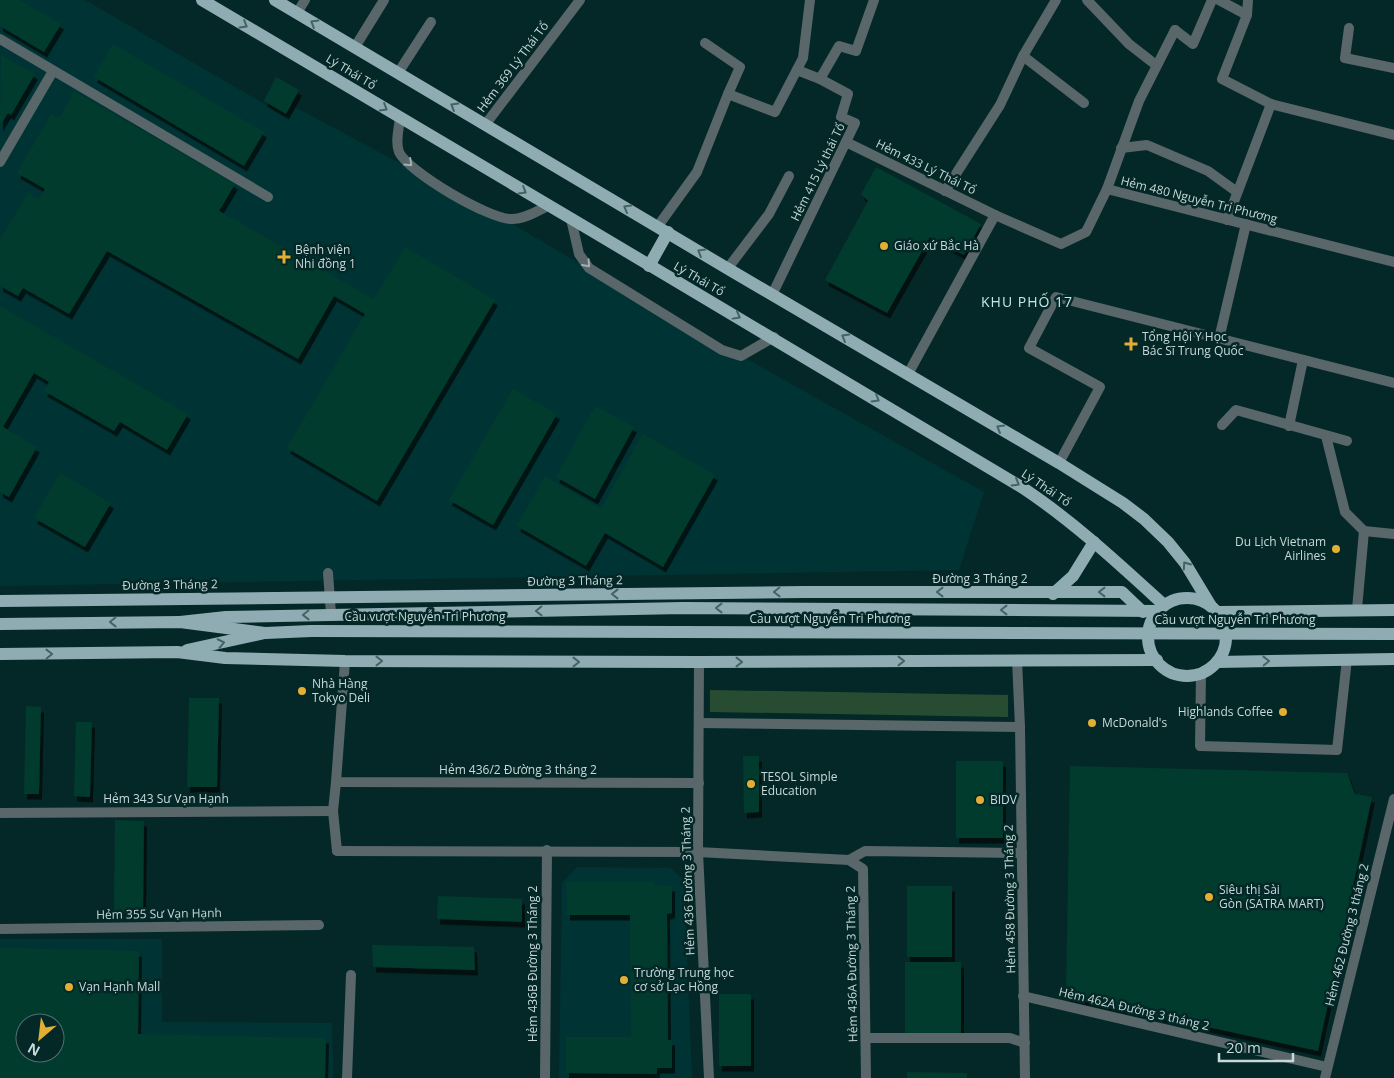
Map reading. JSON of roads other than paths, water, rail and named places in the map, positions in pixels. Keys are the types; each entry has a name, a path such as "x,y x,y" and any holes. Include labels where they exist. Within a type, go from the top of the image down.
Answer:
{"main road":[{"name":"Lý Thái Tổ","path":"202,0 649,266 774,337 1023,488 1054,509 1094,542 1161,608"},
{"name":"Lý Thái Tổ","path":"275,0 772,295 1059,462 1144,519 1185,563 1215,609"},
{"path":"649,266 663,229"},
{"path":"1034,610 1073,576 1094,542"},
{"path":"804,592 805,608"},
{"name":"Đường 3 Tháng 2","path":"0,601 804,592 1122,592 1143,612"},
{"path":"574,594 574,610"},
{"path":"682,594 683,608"},
{"path":"180,622 226,617 331,614 683,608 1143,612 1161,608 1176,600 1188,598 1200,600 1215,609 1223,620 1226,637 1225,646 1217,662 1201,673 1177,674 1157,660 1149,644 1148,636 1153,619 1161,608"},
{"path":"132,599 134,621"},
{"path":"21,601 23,623"},
{"path":"1215,609 1394,610"},
{"path":"0,624 134,621 180,622 265,633"},
{"name":"Cầu vượt Nguyễn Tri Phương","path":"265,633 311,631 1394,634"},
{"path":"177,652 265,633"},
{"path":"0,654 177,652 225,658 345,661 1157,660"},
{"path":"1217,662 1394,659"}],"street":[{"path":"297,13 305,0"},
{"path":"355,48 384,0"},
{"name":"Hẻm 369 Lý Thái Tổ","path":"485,125 580,0"},
{"path":"728,94 775,112 802,58 810,0"},
{"path":"797,70 820,79 839,46 856,51 874,0"},
{"path":"945,190 1000,105 1023,56 1056,0"},
{"path":"1087,0 1129,44 1156,65"},
{"name":"Hẻm 480 Nguyễn Tri Phương","path":"1212,0 1193,44 1175,30 1156,65 1121,148 1107,189 1394,262"},
{"path":"1219,0 1247,15"},
{"path":"1248,0 1247,15 1222,79 1271,104 1394,135"},
{"path":"398,73 431,22"},
{"path":"1349,28 1345,58 1394,68"},
{"path":"0,39 268,198"},
{"path":"663,229 697,172 740,67 705,43"},
{"path":"1023,56 1084,103"},
{"path":"0,162 53,71"},
{"name":"Hẻm 415 Lý thái Tổ","path":"772,295 855,124 841,117 848,94 820,79"},
{"path":"1227,220 1271,104"},
{"path":"400,118 398,141 399,151 404,159 449,192 488,213 504,218 521,218 548,206"},
{"name":"Hẻm 433 Lý Thái Tổ","path":"846,142 995,216 1061,244 1086,232 1107,189"},
{"path":"1121,148 1147,145 1208,172 1237,192"},
{"path":"728,268 769,214 789,176"},
{"path":"908,374 995,216"},
{"path":"571,219 579,254 589,268 722,350 741,356 774,337"},
{"path":"1220,339 1246,224"},
{"path":"1059,462 1100,387 1029,348 1056,297 1394,383"},
{"path":"1289,426 1303,360"},
{"path":"1222,425 1236,410 1347,442"},
{"path":"1326,436 1345,512 1364,531 1394,534"},
{"path":"1358,609 1364,531"},
{"path":"328,573 331,614"},
{"name":"Hẻm 458 Đường 3 Tháng 2","path":"1017,660 1020,727 1025,1078"},
{"path":"1201,673 1200,746 1337,750 1347,660"},
{"path":"345,661 333,811 337,852 546,850 698,852 849,860 865,851 1022,853"},
{"name":"Hẻm 436 Đường 3 Tháng 2","path":"699,662 698,852 709,1078"},
{"path":"699,723 1020,727"},
{"name":"Hẻm 436/2 Đường 3 tháng 2","path":"336,782 699,783"},
{"name":"Hẻm 462 Đường 3 tháng 2","path":"1325,1078 1394,799"},
{"name":"Hẻm 343 Sư Vạn Hạnh","path":"0,812 333,811"},
{"name":"Hẻm 436B Đường 3 Tháng 2","path":"545,1078 546,850"},
{"name":"Hẻm 436A Đường 3 Tháng 2","path":"849,860 864,869 866,1078"},
{"name":"Hẻm 355 Sư Vạn Hạnh","path":"0,929 319,925"},
{"path":"347,1078 351,975"},
{"name":"Hẻm 462A Đường 3 tháng 2","path":"1023,996 1327,1067"},
{"path":"866,1038 1010,1038 1025,1043"}],"place":[{"name":"Giáo xứ Bắc Hà","path":"884,246"},
{"name":"Bệnh viện Nhi đồng 1","path":"284,257"},
{"name":"Tổng Hội Y Học Bác Sĩ Trung Quốc","path":"1131,344"},
{"name":"Du Lịch Vietnam Airlines","path":"1336,549"},
{"name":"Nhà Hàng Tokyo Deli","path":"302,691"},
{"name":"Highlands Coffee","path":"1283,712"},
{"name":"McDonald's","path":"1092,723"},
{"name":"TESOL Simple Education","path":"751,784"},
{"name":"BIDV","path":"980,800"},
{"name":"Siêu thị Sài Gòn (SATRA MART)","path":"1209,897"},
{"name":"Trường Trung học cơ sở Lạc Hồng","path":"624,980"},
{"name":"Vạn Hạnh Mall","path":"69,987"}],"district":[{"name":"KHU PHỐ 17","path":"1027,302"}]}
